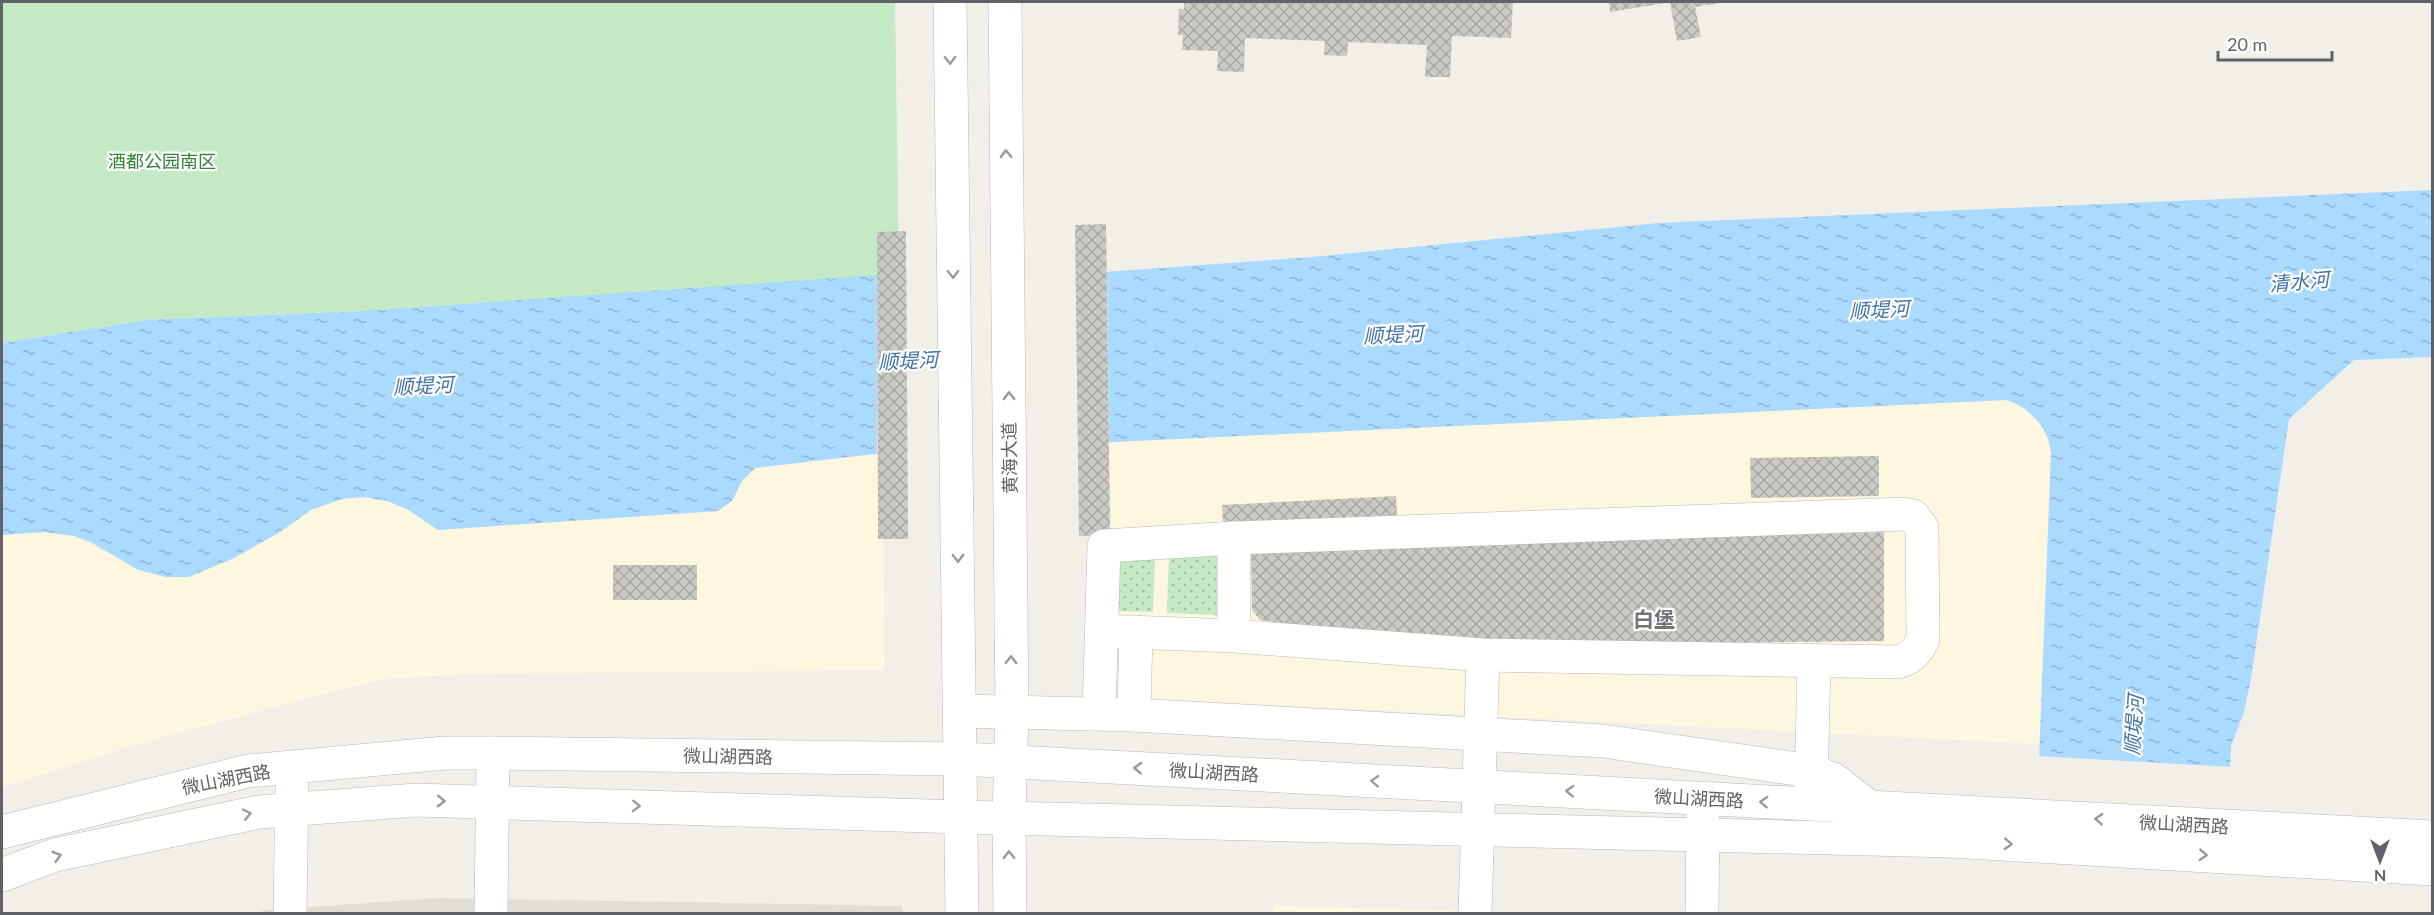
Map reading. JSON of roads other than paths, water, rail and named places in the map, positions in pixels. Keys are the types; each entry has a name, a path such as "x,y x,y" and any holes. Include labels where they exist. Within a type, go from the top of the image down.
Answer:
{"street":[{"path":"950,2 962,914"},
{"name":"黄海大道","path":"1005,2 1012,711 1009,818 1010,914"},
{"path":"1099,713 1101,631 1104,546 1234,538 1880,515 1913,516 1922,528 1924,632 1916,652 1898,662 1483,655 1234,636 1101,631"},
{"path":"1234,538 1234,636"},
{"path":"1134,715 1136,632"},
{"path":"1475,914 1483,655"},
{"path":"1810,838 1814,662"},
{"path":"960,711 1099,713 1603,741 1811,771 1833,779 1869,807"},
{"name":"微山湖西路","path":"2,832 248,771 445,753 961,759 1869,807 1949,826"},
{"path":"491,914 493,753"},
{"path":"290,914 292,767"},
{"path":"1702,914 1703,798"},
{"name":"微山湖西路","path":"2,875 55,855 260,812 416,800 961,817 1810,838 1949,826 2304,845 2433,837"},
{"name":"微山湖西路","path":"2304,845 2433,869"}],"water":[{"path":"2432,190 2432,357 2354,360 2289,419 2251,679 2244,712 2231,746 2224,913 2039,762 2051,453 2046,435 2036,419 2023,408 2006,400 882,453 755,468 742,481 732,501 718,511 438,530 407,509 387,501 364,497 342,499 311,510 277,534 234,558 189,577 166,577 138,570 91,542 74,536 45,532 2,535 2,343 146,320 362,311 864,276 1105,272 1312,257 1659,223"}],"district":[{"name":"白堡","path":"1654,618"}],"park label":[{"name":"酒都公园南区","path":"162,161"}],"water label":[{"name":"清水河","path":"2299,281"},
{"name":"顺堤河","path":"1879,309"},
{"name":"顺堤河","path":"1393,334"},
{"name":"顺堤河","path":"908,360"},
{"name":"顺堤河","path":"423,385"},
{"name":"顺堤河","path":"2133,725"}]}
